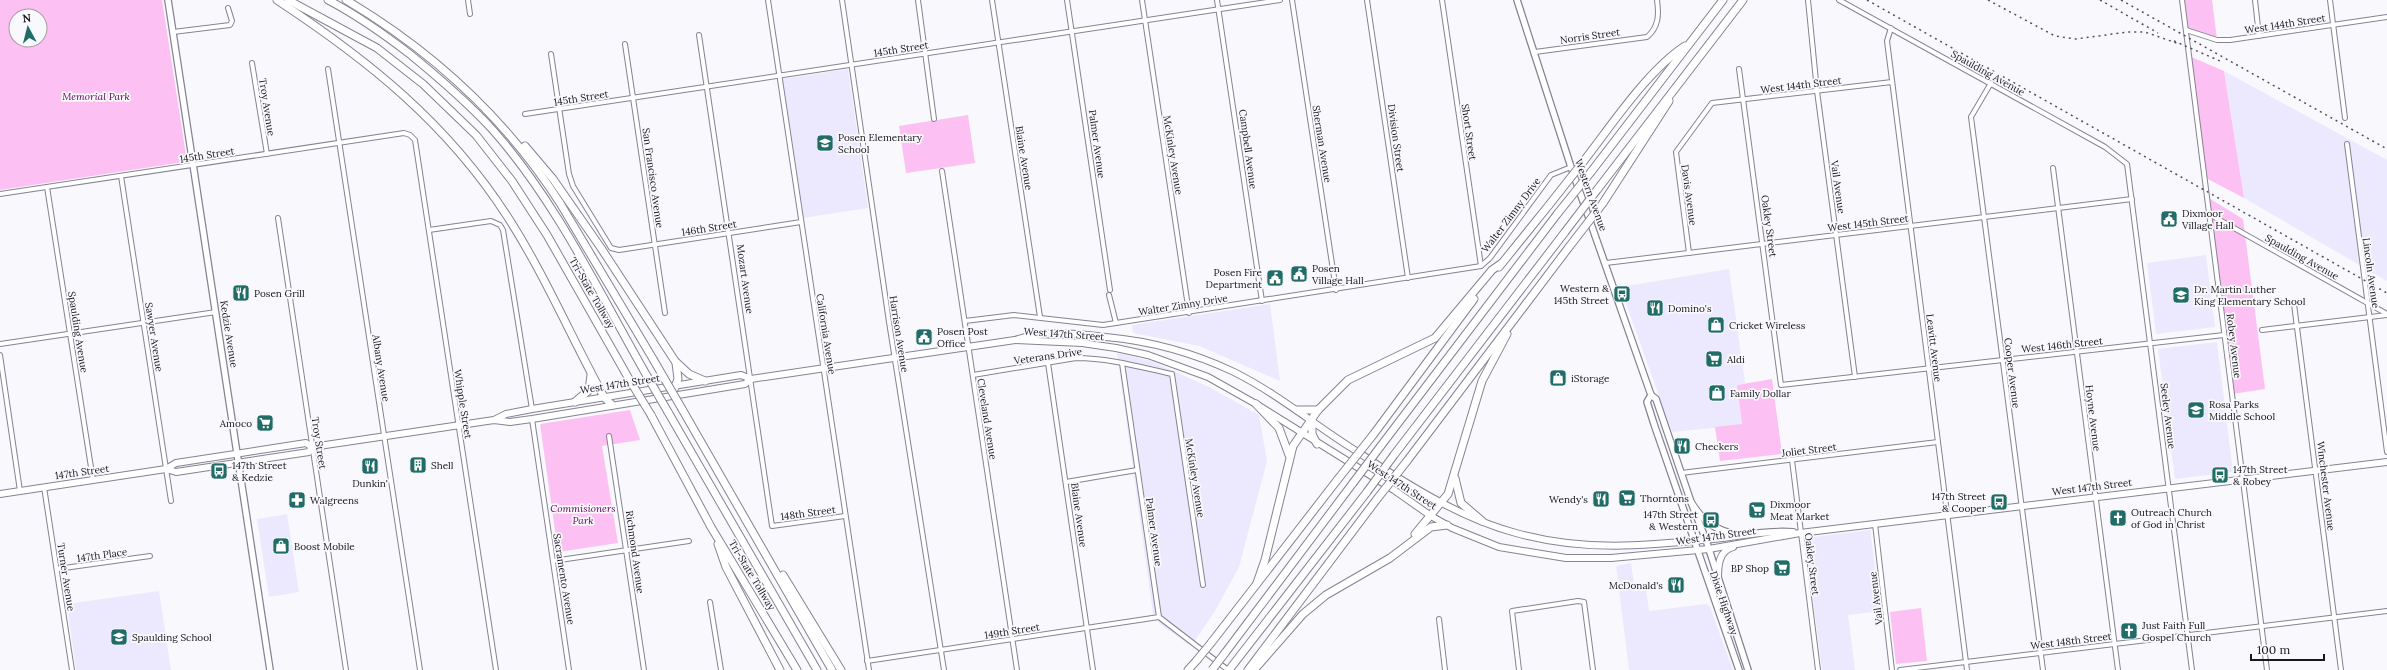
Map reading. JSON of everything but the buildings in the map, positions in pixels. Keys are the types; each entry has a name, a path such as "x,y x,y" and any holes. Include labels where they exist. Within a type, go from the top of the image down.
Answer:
{"highway":[{"path":"277,0 341,42 378,71 413,102 448,138 507,216 604,397 612,405"},
{"name":"Tri-State Tollway","path":"288,0 377,48 422,84 476,136 512,181 547,235 650,415 711,527 797,670"},
{"name":"Tri-State Tollway","path":"328,0 391,40 437,76 491,129 528,175 563,229 817,670"},
{"path":"346,0 415,46 456,80 500,124 545,179 653,359 832,670"},
{"path":"1212,670 1558,213 1723,0"},
{"path":"1229,670 1743,0"},
{"path":"1188,670 1211,643 1257,582 1298,534 1502,263 1550,205 1638,91 1675,52 1690,43"},
{"path":"1251,669 1376,499 1510,327 1603,203 1663,114 1676,86"},
{"path":"500,124 513,132 553,179 601,248 675,361 689,374 705,381"},
{"path":"1257,582 1265,560 1292,446 1318,410 1348,380 1435,338 1492,270 1502,263"},
{"path":"1410,541 1448,494 1455,475 1482,381 1493,358 1504,342 1510,327"},
{"path":"672,395 678,374 675,361"},
{"path":"575,402 590,388 590,371"},
{"path":"1256,404 1279,428 1290,455"},
{"path":"1297,410 1318,410"},
{"path":"1312,420 1312,434 1317,444"},
{"path":"1455,475 1461,503 1482,521"},
{"path":"1251,669 1313,604 1390,558 1410,541 1431,527 1447,525"},
{"path":"711,527 726,567 780,670"},
{"path":"760,545 775,562 841,670"}],"main road":[{"name":"Kedzie Avenue","path":"168,0 270,670"},
{"name":"Western Avenue","path":"1517,0 1571,167 1606,263 1651,395 1656,399 1691,502 1706,540"},
{"name":"West 147th Street","path":"1015,340 1034,334 1085,334 1127,339 1171,349 1234,372 1297,410 1349,446 1441,503 1514,533 1580,546 1614,547 1706,540 1790,531 1800,533"},
{"name":"West 147th Street","path":"238,454 306,443 312,447 459,426 494,420 506,414 532,408 741,375 751,379 1015,340 1082,343 1148,355 1208,377 1256,404 1317,444 1394,490 1431,516 1447,525 1499,547 1566,558 1618,558 1709,549 1800,533 2387,462"},
{"name":"West 147th Street","path":"494,420 510,422 532,419 745,384 751,379"},
{"name":"Western Avenue","path":"1651,395 1647,402 1693,541"},
{"name":"West 147th Street","path":"239,463 309,452 312,447"},
{"name":"147th Street","path":"0,494 166,469 176,463 238,454"},
{"name":"147th Street","path":"166,469 176,472 239,463"},
{"path":"1691,502 1699,515 1713,527 1723,532 1747,536"},
{"name":"Dixie Highway","path":"1706,540 1748,670"},
{"name":"Dixie Highway","path":"1693,541 1739,670"},
{"path":"1718,580 1719,561 1722,554 1729,548 1748,542"}],"street":[{"path":"468,0 470,14"},
{"name":"California Avenue","path":"768,0 869,670"},
{"name":"Harrison Avenue","path":"842,0 895,358 944,670"},
{"path":"918,0 934,119"},
{"name":"Blaine Avenue","path":"992,0 1040,318"},
{"name":"Palmer Avenue","path":"1067,0 1110,292 1116,323"},
{"name":"McKinley Avenue","path":"1142,0 1189,313"},
{"name":"Campbell Avenue","path":"1218,0 1262,301"},
{"name":"145th Street","path":"525,114 1280,0"},
{"name":"Sherman Avenue","path":"1292,0 1336,290"},
{"name":"Division Street","path":"1367,0 1408,278"},
{"name":"Short Street","path":"1442,0 1481,266"},
{"name":"Norris Street","path":"1535,52 1647,36 1652,32 1658,20 1657,0"},
{"name":"Vail Avenue","path":"1808,0 1817,91 1855,377"},
{"name":"Spaulding Avenue","path":"1838,0 2105,147 2127,164"},
{"name":"Robey Avenue","path":"2182,0 2267,670"},
{"path":"2255,0 2259,36"},
{"path":"2330,0 2345,118"},
{"path":"173,32 230,25 232,21 228,8"},
{"name":"West 144th Street","path":"2186,30 2217,40 2259,36 2387,17"},
{"name":"Leavitt Avenue","path":"1891,28 1887,41 1967,670"},
{"name":"Mozart Avenue","path":"699,35 730,233 772,526"},
{"name":"San Francisco Avenue","path":"626,44 665,313"},
{"path":"551,54 559,109"},
{"name":"Troy Avenue","path":"252,63 266,154"},
{"name":"Albany Avenue","path":"328,69 420,670"},
{"name":"Oakley Street","path":"1739,69 1781,385"},
{"name":"West 144th Street","path":"1712,103 1892,82"},
{"name":"Cooper Avenue","path":"1991,84 1971,117 2043,670"},
{"name":"Davis Avenue","path":"1689,252 1676,152 1712,103"},
{"name":"146th Street","path":"559,109 573,186 611,248 619,250 801,222"},
{"name":"145th Street","path":"0,194 404,133 410,135 415,140"},
{"name":"Whipple Street","path":"415,140 496,670"},
{"name":"Lincoln Avenue","path":"2347,144 2387,452"},
{"name":"Seeley Avenue","path":"2127,164 2192,670"},
{"name":"Walter Zimny Drive","path":"964,321 1014,315 1103,325 1189,313 1481,266 1490,258 1551,175 1571,167"},
{"name":"Hoyne Avenue","path":"2053,168 2118,670"},
{"name":"Cleveland Avenue","path":"942,171 1017,670"},
{"name":"Sawyer Avenue","path":"121,176 171,501"},
{"name":"Spaulding Avenue","path":"47,187 93,480"},
{"name":"West 145th Street","path":"1606,263 2132,198"},
{"name":"Spaulding Avenue","path":"2209,214 2387,314"},
{"name":"Troy Street","path":"278,218 346,670"},
{"path":"429,230 491,221 500,225 503,230 532,408"},
{"name":"Winchester Avenue","path":"2294,304 2341,670"},
{"path":"0,344 216,312"},
{"path":"2262,330 2387,314"},
{"name":"West 146th Street","path":"1781,385 2224,335"},
{"path":"0,355 20,491"},
{"name":"Veterans Drive","path":"973,375 1090,358 1122,362 1172,374"},
{"name":"Palmer Avenue","path":"1122,362 1159,617"},
{"name":"Blaine Avenue","path":"1048,363 1093,670"},
{"name":"McKinley Avenue","path":"1172,374 1203,585"},
{"name":"Sacramento Avenue","path":"532,419 569,670"},
{"name":"Richmond Avenue","path":"609,436 644,670"},
{"name":"Joliet Street","path":"1681,473 1938,442"},
{"name":"Oakley Street","path":"1792,460 1818,670"},
{"path":"1066,482 1137,470"},
{"name":"Turner Avenue","path":"44,488 72,670"},
{"name":"148th Street","path":"772,526 846,516"},
{"name":"Vail Avenue","path":"1875,524 1892,670"},
{"path":"553,560 689,541"},
{"name":"147th Place","path":"57,569 150,556"},
{"path":"710,602 721,670"},
{"path":"1519,670 1512,611 1517,609 1584,602 1593,670"},
{"name":"West 148th Street","path":"1900,670 2387,611"},
{"path":"1159,617 1229,670"},
{"name":"149th Street","path":"867,661 1159,617"},
{"path":"1439,619 1445,670"}],"shaded area":[{"name":"Posen Elementary School","path":"848,69 868,208 803,218 782,79"},
{"path":"2224,71 2387,160 2387,281 2244,198"},
{"name":"Dr. Martin Luther King Elementary School","path":"2206,255 2215,327 2156,334 2147,263"},
{"path":"1729,269 1745,383 1737,385 1742,425 1672,432 1620,287"},
{"path":"1270,304 1280,381 1199,346 1133,333 1132,325"},
{"name":"Rosa Parks Middle School","path":"2217,342 2233,472 2175,479 2158,349"},
{"path":"1117,353 1151,361 1209,387 1259,415 1267,461 1239,567 1215,611 1191,646 1160,624 1153,614"},
{"path":"287,514 299,592 269,597 257,519"},
{"path":"1870,530 1881,611 1848,615 1855,670 1822,670 1805,538"},
{"path":"1631,563 1635,591 1646,589 1649,611 1706,604 1710,607 1733,670 1629,670 1616,566"},
{"name":"Spaulding School","path":"159,591 171,670 76,670 67,604"}],"green space":[{"name":"Memorial Park","path":"0,0 162,0 186,155 184,162 0,190"},
{"path":"2182,0 2212,0 2217,40 2186,30"},
{"path":"2189,56 2224,71 2244,198 2204,177"},
{"path":"968,115 975,163 906,173 899,126"},
{"path":"2207,197 2243,219 2265,389 2232,394"},
{"path":"1772,379 1782,454 1720,461 1715,427 1742,424 1737,385"},
{"name":"Commisioners Park","path":"630,410 640,440 602,446 618,543 558,552 540,424"},
{"path":"1921,608 1927,661 1896,664 1890,612"}],"railway":[{"path":"1867,0 2387,293"},
{"path":"1988,0 2055,36 2076,39 2128,32 2145,32 2179,44"},
{"path":"2100,0 2158,33"},
{"path":"2121,0 2387,149"},
{"path":"2174,41 2220,61"}],"place":[{"name":"Posen Elementary School","path":"825,143"},
{"name":"Dixmoor Village Hall","path":"2169,219"},
{"name":"Posen Village Hall","path":"1299,274"},
{"name":"Posen Fire Department","path":"1275,278"},
{"name":"Posen Grill","path":"241,293"},
{"name":"Western & 145th Street","path":"1622,294"},
{"name":"Dr. Martin Luther King Elementary School","path":"2181,295"},
{"name":"Domino's","path":"1655,308"},
{"name":"Cricket Wireless","path":"1716,325"},
{"name":"Posen Post Office","path":"924,337"},
{"name":"Aldi","path":"1714,359"},
{"name":"iStorage","path":"1558,378"},
{"name":"Family Dollar","path":"1717,393"},
{"name":"Rosa Parks Middle School","path":"2196,410"},
{"name":"Amoco","path":"265,423"},
{"name":"Checkers","path":"1682,446"},
{"name":"Shell","path":"418,465"},
{"name":"Dunkin'","path":"370,466"},
{"name":"147th Street & Kedzie","path":"219,471"},
{"name":"147th Street & Robey","path":"2220,475"},
{"name":"Thorntons","path":"1627,498"},
{"name":"Wendy's","path":"1601,499"},
{"name":"Walgreens","path":"297,500"},
{"name":"147th Street & Cooper","path":"1999,502"},
{"name":"Dixmoor Meat Market","path":"1757,510"},
{"name":"Outreach Church of God in Christ","path":"2118,518"},
{"name":"147th Street & Western","path":"1711,520"},
{"name":"Boost Mobile","path":"281,546"},
{"name":"BP Shop","path":"1782,568"},
{"name":"McDonald's","path":"1676,585"},
{"name":"Just Faith Full Gospel Church","path":"2129,631"},
{"name":"Spaulding School","path":"119,637"}]}
